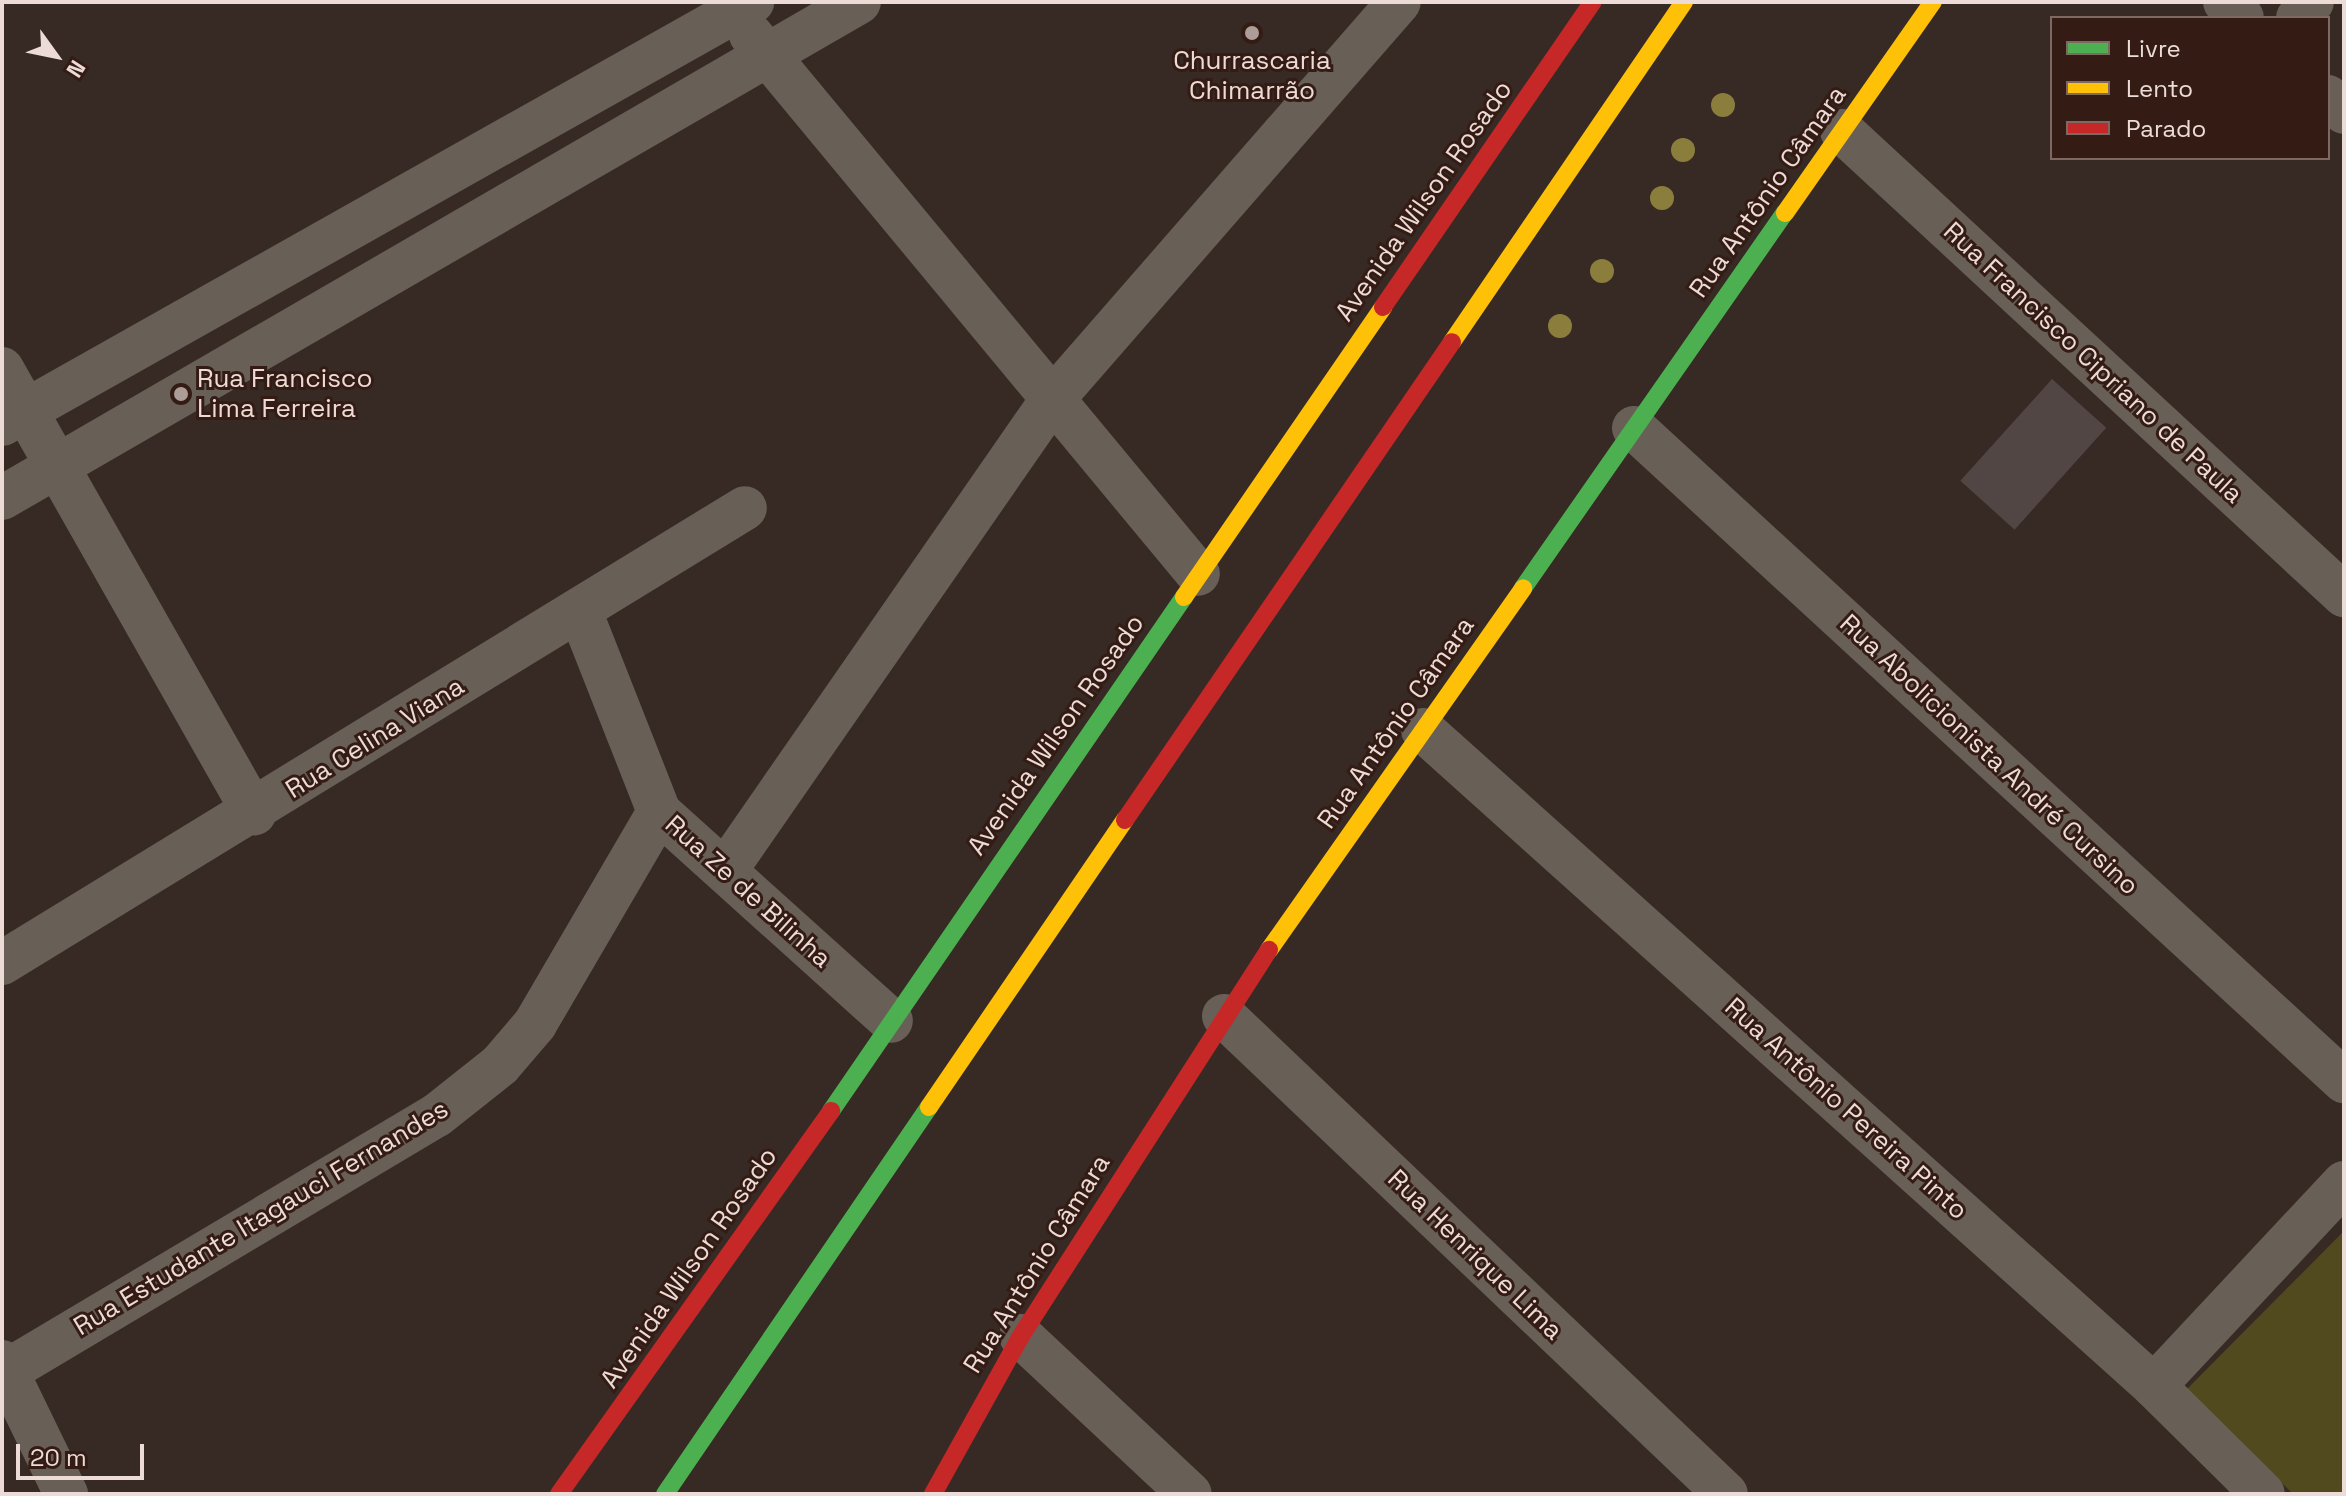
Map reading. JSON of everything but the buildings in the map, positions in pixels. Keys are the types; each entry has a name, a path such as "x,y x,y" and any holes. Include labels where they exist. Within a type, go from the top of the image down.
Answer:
{"main road":[{"name":"Avenida Wilson Rosado","path":"559,1494 891,1021 1593,2"},
{"path":"665,1494 1684,2"},
{"name":"Rua Antônio Câmara","path":"933,1494 1021,1336 1224,1016 1933,2"}],"street":[{"path":"2,498 859,2"},
{"path":"725,871 1051,401 1399,2"},
{"path":"2225,2 2240,16"},
{"path":"14,416 740,5 765,58 1198,574"},
{"name":"Rua Francisco Cipriano de Paula","path":"1842,131 2344,595"},
{"path":"450,169 476,224"},
{"path":"2,369 14,416 59,465 254,813"},
{"name":"Rua Abolicionista André Cursino","path":"1634,428 2344,1081"},
{"name":"Rua Celina Viana","path":"2,963 254,813 745,508"},
{"name":"Rua Ze de Bilinha","path":"580,611 659,812 891,1021"},
{"name":"Rua Antônio Pereira Pinto","path":"1423,730 2154,1386 2263,1494"},
{"name":"Rua Estudante Itagauci Fernandes","path":"4,1366 437,1115 500,1065 535,1024 659,812"},
{"name":"Rua Henrique Lima","path":"1224,1016 1726,1494"},
{"path":"2154,1386 2344,1183"},
{"path":"1021,1336 1190,1494"},
{"path":"4,1366 66,1494"}],"shaded area":[{"path":"2344,1231 2344,1494 2293,1494 2187,1389"}],"traffic: fast":[{"path":"1523,588 1785,213"},
{"path":"831,1111 1184,597"},
{"path":"665,1494 929,1107"}],"traffic: slow":[{"path":"1452,342 1684,2"},
{"path":"1785,213 1933,2"},
{"path":"1184,597 1383,307"},
{"path":"1269,950 1523,588"},
{"path":"929,1107 1125,820"}],"traffic: jam":[{"path":"1383,307 1593,2"},
{"path":"1125,820 1452,342"},
{"path":"933,1494 1021,1336 1269,950"},
{"path":"559,1494 831,1111"}],"place":[{"name":"Churrascaria Chimarrão","path":"1252,33"},
{"name":"Rua Francisco Lima Ferreira","path":"181,394"}]}
